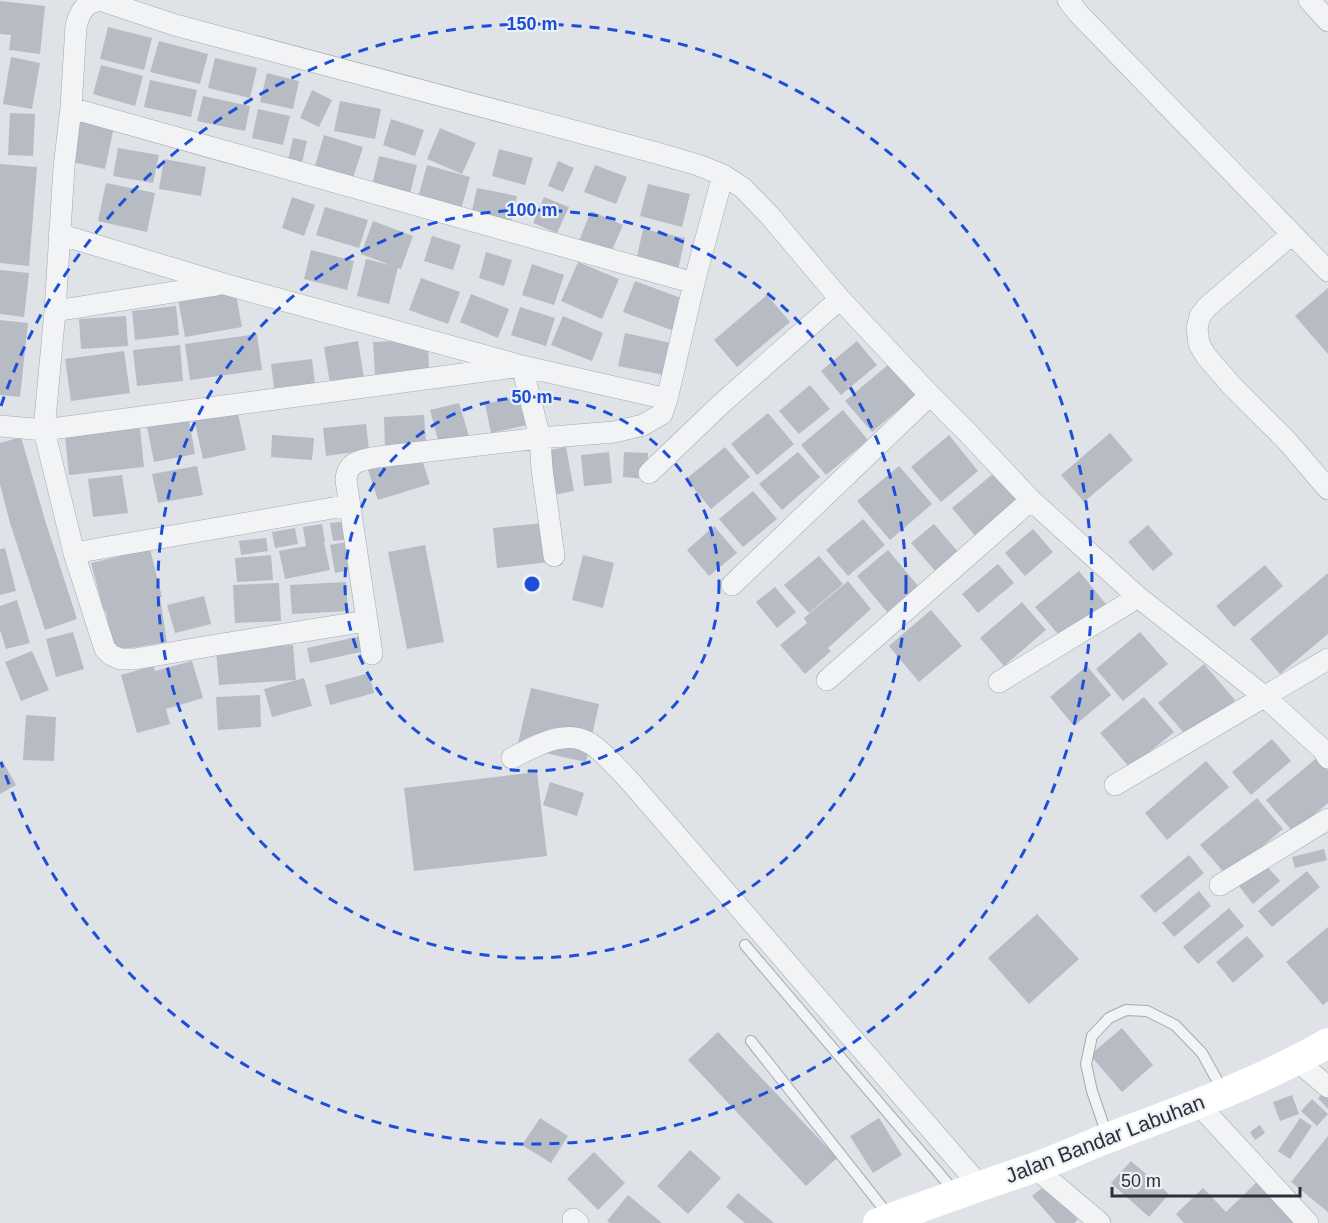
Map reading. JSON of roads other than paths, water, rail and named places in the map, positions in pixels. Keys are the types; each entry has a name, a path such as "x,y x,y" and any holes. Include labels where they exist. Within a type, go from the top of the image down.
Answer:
{"main road":[{"name":"Jalan Bandar Labuhan","path":"900,1219 968,1190 1212,1099 1328,1043"}],"street":[{"path":"367,621 135,659 120,659 105,649 74,553 45,430 76,26 85,6 93,2 100,0 175,25 653,152 723,175 743,188 770,216 840,298 1031,500 1138,597 1265,697 1323,750 1328,758"},
{"path":"1068,0 1328,271"},
{"path":"1309,0 1328,21"},
{"path":"71,108 694,283"},
{"path":"372,654 346,471 352,465 366,459 540,438 614,432 643,425 665,407 694,283 723,175"},
{"path":"59,234 224,284 665,407 688,436"},
{"path":"1292,234 1207,307 1200,316 1197,328 1199,344 1232,387 1287,441 1328,489"},
{"path":"55,311 224,284"},
{"path":"649,473 721,404 840,298"},
{"path":"0,426 45,430 522,366"},
{"path":"522,366 540,438 554,556"},
{"path":"732,585 930,395"},
{"path":"827,680 1031,500"},
{"path":"74,553 350,505"},
{"path":"999,682 1138,597"},
{"path":"1115,785 1328,659"},
{"path":"512,758 547,742 575,738 590,743 609,759 968,1190"},
{"path":"1220,885 1328,819"},
{"path":"1296,1060 1328,1087"},
{"path":"1212,1099 1308,1223"},
{"path":"1034,1167 1100,1223"}],"lane":[{"path":"745,945 968,1190"},
{"path":"1108,1138 1086,1064 1092,1036 1108,1018 1126,1010 1147,1011 1175,1025 1202,1053 1212,1099"},
{"path":"751,1041 900,1219"}]}
